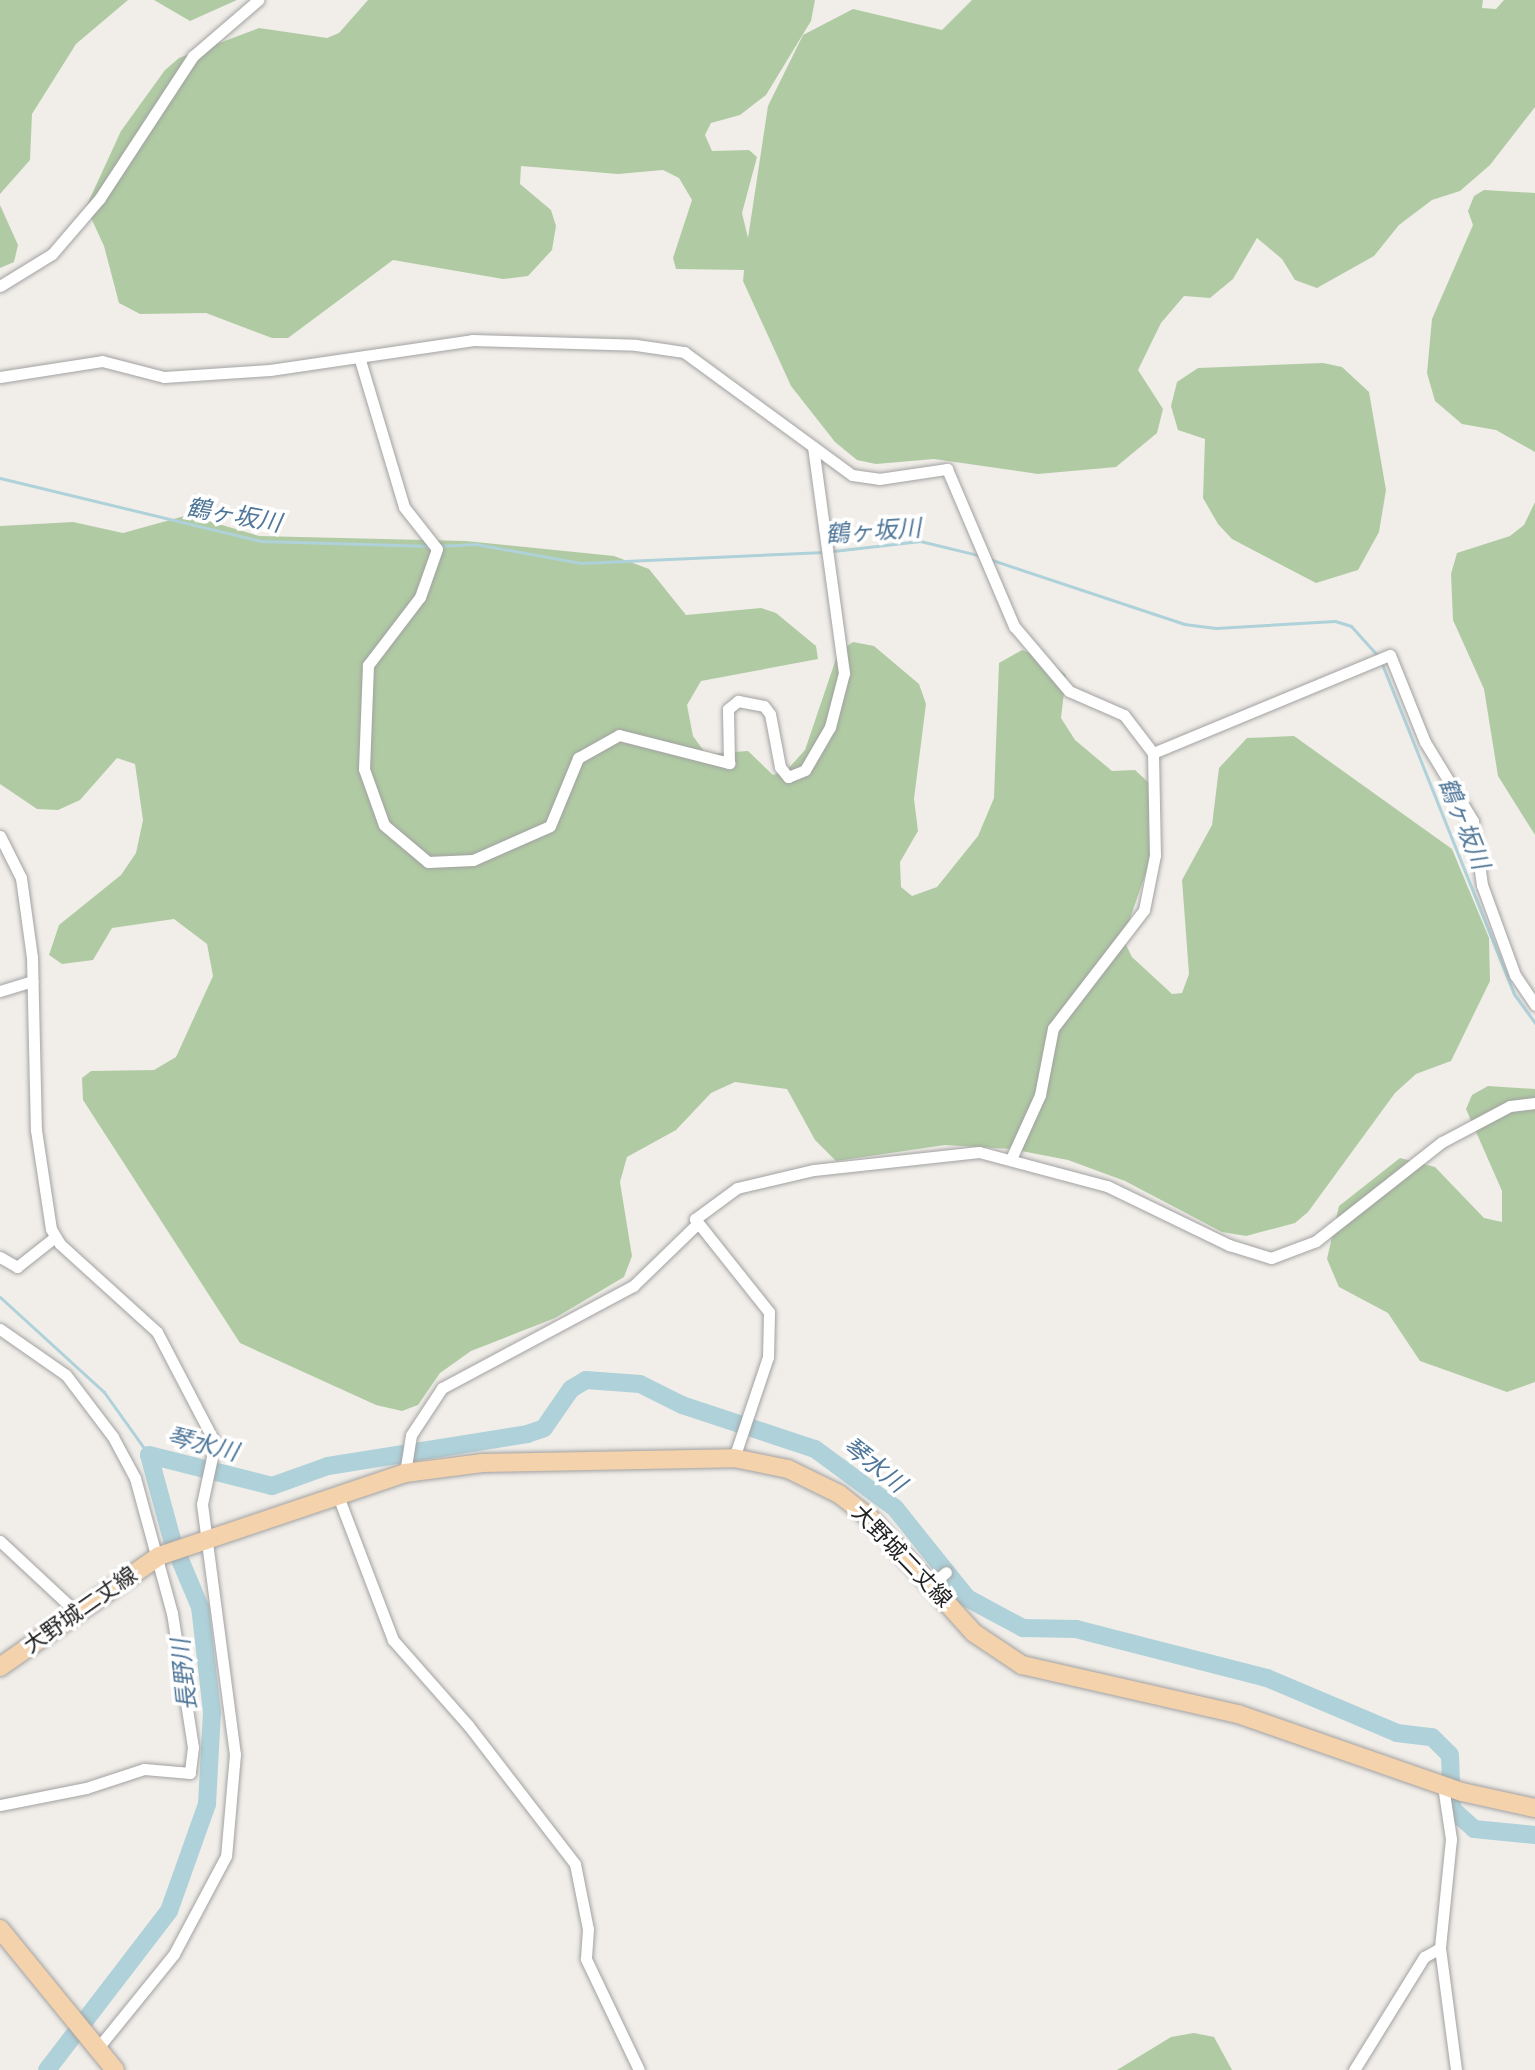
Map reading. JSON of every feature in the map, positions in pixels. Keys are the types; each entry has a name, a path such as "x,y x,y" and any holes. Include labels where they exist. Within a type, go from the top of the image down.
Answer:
{"main road":[{"name":"大野城二丈線","path":"0,1667 75,1611 160,1556 202,1538 338,1496 404,1468 482,1463 734,1458 788,1469 839,1494 938,1579 974,1633 1022,1665 1238,1714 1443,1786 1535,1808"},
{"path":"0,1929 115,2070"}],"street":[{"path":"0,286 44,263 69,235 193,56 258,0"},
{"path":"0,377 102,361 164,377 360,360 472,340 666,349 723,376 813,447 861,478 947,469 986,568 1014,626 1069,691 1124,715 1153,753 1155,855 1144,910 1053,1028 1040,1095 1011,1159"},
{"path":"360,360 404,507 437,549 420,597 368,665 367,790 384,825 428,862 473,860 550,826 578,758 619,735 729,763 728,709 738,701 764,706 770,714 780,767 788,777 805,770 830,727 844,673 813,447"},
{"path":"1153,753 1390,655 1425,742 1473,821 1482,885 1515,975 1535,1005"},
{"path":"0,836 21,878 32,981 38,1153 55,1237 157,1332 211,1430 202,1538 235,1754 226,1856 174,1954 96,2046"},
{"path":"0,991 32,981"},
{"path":"404,1468 407,1449 442,1388 633,1286 696,1225 697,1213 726,1193 803,1172 979,1152 1107,1186 1229,1245 1271,1258 1316,1241 1411,1162 1485,1117 1535,1103"},
{"path":"696,1225 764,1298 769,1312 768,1357 734,1458"},
{"path":"0,1257 17,1267 55,1237"},
{"path":"0,1329 66,1375 113,1437 144,1501 160,1556 187,1689 190,1773 144,1769 0,1805"},
{"path":"338,1496 393,1640 575,1864 588,1929 586,1959 639,2070"},
{"path":"0,1541 75,1611"},
{"path":"1443,1786 1451,1839 1440,1948 1456,2070"},
{"path":"1354,2070 1424,1957 1440,1948"}],"green space":[{"path":"0,0 128,0 76,44 32,114 30,160 0,194"},
{"path":"154,0 237,0 190,21"},
{"path":"368,0 815,0 811,21 766,95 740,115 711,123 705,135 712,151 749,150 757,157 742,213 748,238 768,106 803,35 853,9 942,30 972,0 1483,0 1482,8 1496,9 1504,0 1535,0 1535,107 1490,165 1460,191 1432,200 1399,225 1374,256 1317,288 1295,280 1282,259 1257,238 1233,279 1210,298 1184,296 1161,323 1138,370 1163,409 1157,433 1116,467 1038,474 934,459 876,464 857,460 835,442 791,386 743,281 744,270 676,269 673,258 692,200 679,178 663,170 618,174 521,166 520,184 551,210 556,226 552,250 528,276 503,279 393,260 288,338 272,338 206,313 140,314 119,303 104,246 86,207 121,131 165,70 179,58 259,28 327,38 339,33"},
{"path":"1484,190 1535,193 1535,452 1496,430 1462,424 1435,401 1427,373 1432,319 1473,225 1468,211 1474,196"},
{"path":"0,205 18,245 14,262 0,268"},
{"path":"1323,363 1342,367 1369,392 1386,490 1379,532 1358,570 1316,583 1232,539 1218,524 1203,498 1205,439 1178,430 1171,406 1177,382 1198,368"},
{"path":"1535,502 1535,835 1498,776 1484,689 1453,620 1451,574 1457,553 1510,536 1524,525"},
{"path":"188,515 259,536 466,541 614,556 649,569 686,615 761,608 776,613 816,646 818,659 701,681 687,705 693,736 706,754 748,751 773,775 787,770 805,750 838,653 853,642 874,646 919,684 926,704 914,799 918,831 900,862 901,887 912,896 937,887 978,836 994,798 999,663 1022,650 1046,659 1066,675 1061,718 1075,740 1112,771 1135,770 1149,783 1152,855 1123,939 1132,957 1172,994 1182,993 1189,974 1182,880 1212,825 1219,768 1247,738 1294,736 1452,849 1489,938 1490,981 1451,1061 1416,1074 1395,1093 1308,1212 1295,1223 1246,1236 1222,1232 1125,1181 1068,1160 1011,1149 945,1145 836,1161 815,1140 787,1089 735,1082 711,1093 676,1130 627,1157 620,1182 632,1256 624,1277 555,1318 471,1351 440,1373 418,1405 402,1411 376,1405 240,1343 83,1100 82,1078 91,1071 154,1070 176,1057 213,976 207,944 174,919 112,928 93,960 62,964 49,955 59,925 121,875 136,853 143,820 135,764 117,758 80,800 58,810 37,809 0,784 0,526 73,522 123,533"},
{"path":"1488,1086 1535,1089 1535,1382 1507,1392 1420,1361 1388,1313 1339,1287 1327,1259 1339,1206 1400,1158 1435,1167 1484,1218 1502,1222 1502,1191 1466,1109 1472,1095"},
{"path":"1194,2033 1214,2037 1232,2070 1117,2070 1171,2037"}],"waterway":[{"name":"鶴ヶ坂川","path":"0,478 261,541 432,546"},
{"name":"鶴ヶ坂川","path":"833,551 920,541 978,555"},
{"name":"鶴ヶ坂川","path":"439,546 475,544 581,563 825,552"},
{"name":"鶴ヶ坂川","path":"989,559 1184,624 1216,628 1335,621 1351,626 1379,657"},
{"name":"鶴ヶ坂川","path":"1382,664 1514,994 1535,1023"},
{"name":"長野川","path":"0,1297 104,1392 149,1455"},
{"name":"琴水川","path":"47,2070 169,1911 207,1804 212,1712 200,1607 173,1543 149,1455 272,1486 328,1466 527,1434 544,1428 571,1389 586,1380 640,1384 682,1405 815,1449 895,1508 967,1598 1023,1628 1076,1629 1267,1678 1397,1733 1432,1737 1450,1755 1452,1809 1474,1829 1535,1835"}]}
